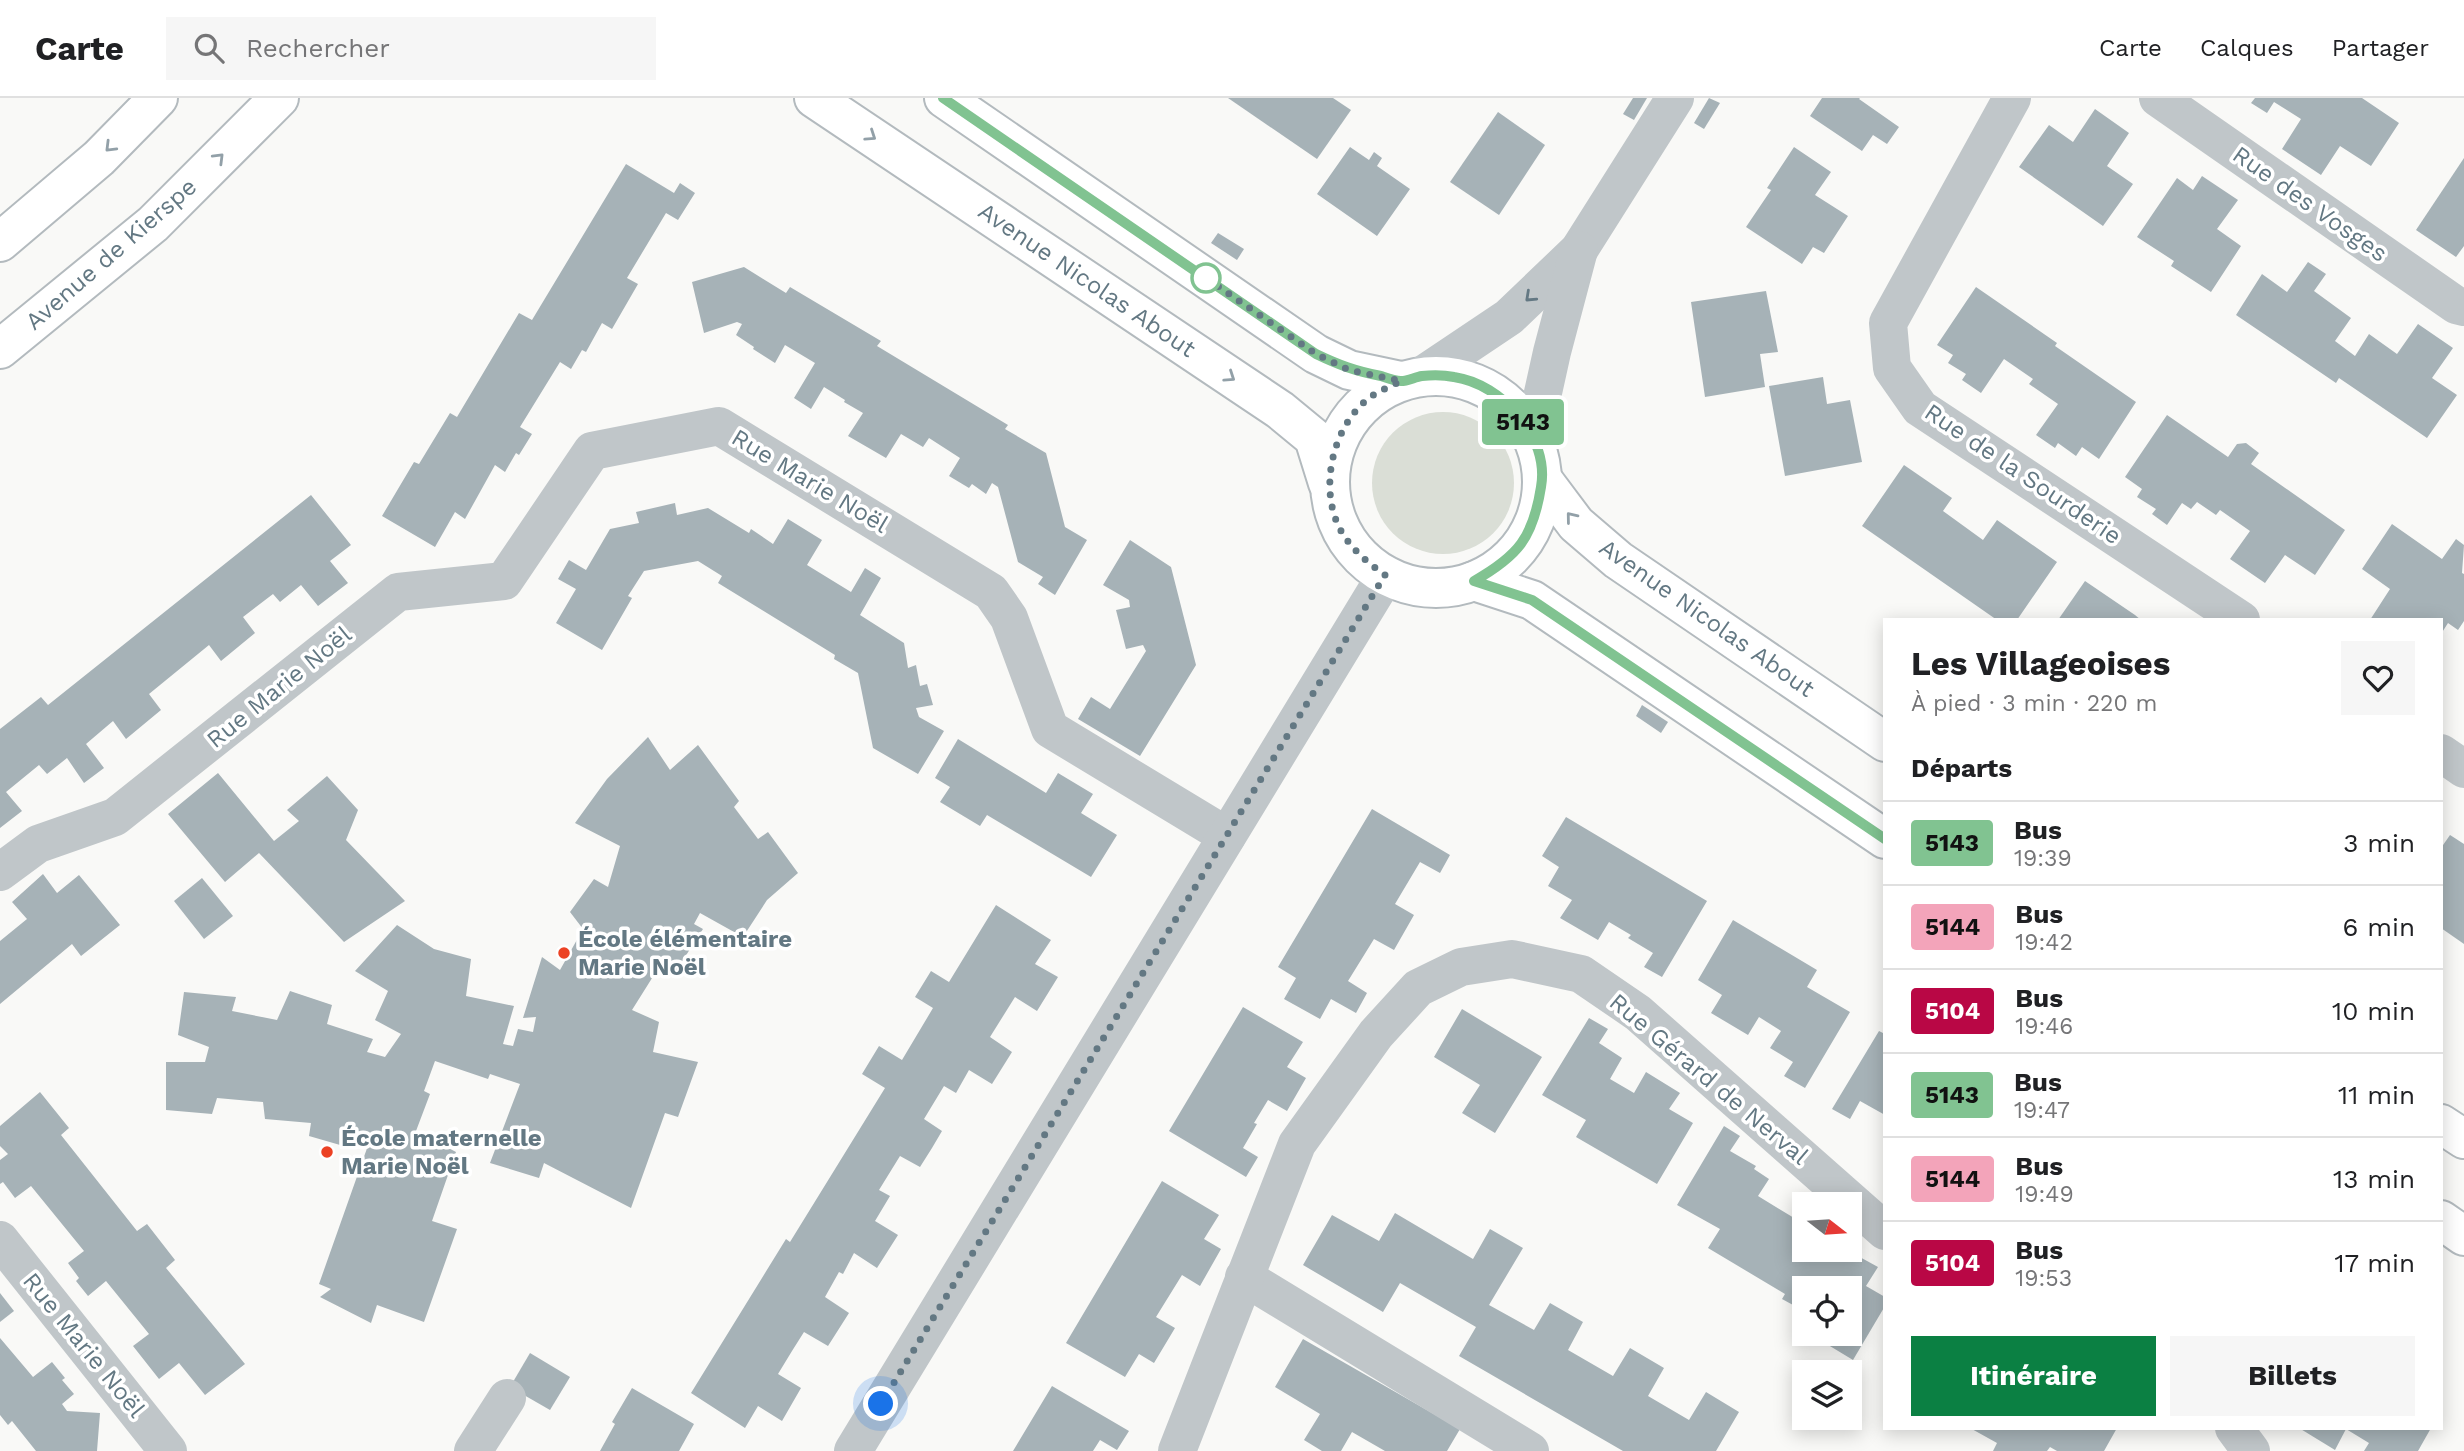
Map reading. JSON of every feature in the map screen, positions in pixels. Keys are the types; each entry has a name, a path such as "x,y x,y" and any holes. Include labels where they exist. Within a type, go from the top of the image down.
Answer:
{"main road":[{"path":"0,242 99,158 158,98"},
{"name":"Avenue de Kierspe","path":"0,349 153,224 279,98"},
{"name":"Avenue Nicolas About","path":"814,98 1280,410 1314,438 1329,486 1332,508 1340,528 1360,557 1385,575 1423,587 1449,588 1474,581 1502,565 1524,541 1538,512 1543,480 1540,458 1533,438 1514,410 1488,389 1455,377 1411,378 1349,370 1316,354 944,98"},
{"name":"Avenue Nicolas About","path":"1329,486 1334,452 1348,422 1371,397 1411,378"},
{"name":"Avenue Nicolas About","path":"1543,480 1576,524 1618,560 1883,741"},
{"name":"Avenue Nicolas About","path":"1474,581 1532,600 1883,838"},
{"path":"2443,1125 2464,1139"},
{"path":"2443,1221 2464,1236"}],"street":[{"path":"1411,378 1509,317 1579,250 1675,98"},
{"name":"Rue de la Sourderie","path":"2012,98 1888,323 1892,368 1920,408 2238,618"},
{"name":"Rue des Vosges","path":"2158,98 2456,305 2464,307"},
{"path":"1533,438 1579,250"},
{"name":"Rue Marie Noël","path":"0,872 38,844 115,817 398,592 504,581 592,451 719,426 991,592 1009,618 1050,729 1227,836"},
{"path":"853,1451 1385,575"},
{"path":"2443,754 2464,769"},
{"name":"Rue Gérard de Nerval","path":"1177,1451 1297,1144 1376,1034 1418,988 1461,967 1512,958 1581,974 1638,1013 1883,1229"},
{"name":"Rue Marie Noël","path":"0,1240 168,1451"},
{"path":"1244,1277 1530,1451"},
{"path":"473,1451 507,1398"},
{"path":"2235,1430 2251,1451"}],"shaded area":[{"path":"1443,412 1470,417 1493,433 1509,456 1514,483 1509,510 1493,533 1470,549 1443,554 1416,549 1393,533 1377,510 1372,483 1377,456 1393,433 1416,417"}],"building":[{"path":"1228,98 1333,98 1351,110 1317,159"},
{"path":"1633,98 1647,98 1634,120 1623,114"},
{"path":"1709,98 1720,103 1704,129 1694,123"},
{"path":"1822,98 1860,98 1899,127 1887,144 1873,135 1862,151 1810,116"},
{"path":"2255,98 2362,98 2399,123 2371,166 2340,146 2321,175 2282,149 2301,119 2274,102 2267,113 2251,103"},
{"path":"2095,109 2129,133 2107,166 2133,184 2103,226 2019,167 2049,125 2073,142"},
{"path":"1498,112 1545,145 1499,215 1450,182"},
{"path":"1350,147 1369,160 1374,152 1382,158 1377,166 1410,189 1377,236 1317,194"},
{"path":"1794,147 1831,172 1815,195 1848,216 1824,253 1813,247 1802,264 1746,227 1771,190 1767,188"},
{"path":"2464,158 2464,246 2456,257 2416,230"},
{"path":"626,164 674,193 680,183 695,193 678,220 666,213 627,278 638,284 612,329 602,323 586,352 582,350 571,369 560,362 520,427 532,434 519,455 516,453 505,472 495,465 465,519 455,512 435,547 382,516 414,462 419,464 450,413 457,417 519,313 532,320"},
{"path":"2202,176 2238,200 2217,229 2241,246 2211,292 2171,266 2174,261 2137,237 2177,178 2193,190"},
{"path":"1218,233 1244,249 1237,260 1211,243"},
{"path":"2308,262 2326,274 2314,291 2351,318 2335,341 2355,356 2369,334 2397,354 2418,324 2453,348 2432,378 2457,395 2427,438 2339,378 2336,383 2236,315 2262,274 2287,292"},
{"path":"744,267 786,293 790,287 881,341 877,346 1008,425 1005,429 1046,453 1065,527 1087,540 1055,595 1038,584 1043,577 1018,562 998,487 992,483 986,494 972,484 969,488 949,476 960,458 929,438 923,447 901,434 886,458 848,436 863,413 844,402 845,400 824,387 811,409 794,398 815,363 785,345 775,363 736,335 742,324 737,322 704,333 692,282"},
{"path":"1976,287 2136,402 2099,459 2082,447 2076,456 2058,443 2055,448 2036,435 2058,404 2029,384 2033,379 2004,359 1981,393 1962,380 1966,374 1948,363 1953,355 1937,345"},
{"path":"1766,291 1778,352 1760,354 1765,387 1705,397 1691,302"},
{"path":"1823,377 1827,404 1850,400 1862,462 1785,476 1769,386"},
{"path":"2167,415 2228,457 2237,444 2246,443 2259,453 2251,464 2345,530 2315,575 2285,555 2265,583 2230,559 2250,531 2220,510 2216,515 2197,502 2191,509 2182,503 2167,525 2152,514 2156,509 2137,497 2142,489 2125,477"},
{"path":"1904,465 1952,498 1943,511 1983,540 1997,520 2057,562 2018,618 1994,618 1862,526"},
{"path":"311,495 351,545 330,561 348,583 318,606 301,585 280,602 273,594 243,617 255,633 221,661 209,645 149,694 161,710 126,739 113,721 86,744 104,768 84,783 67,758 47,774 39,765 6,792 22,811 0,828 0,729 41,697 48,705"},
{"path":"675,503 677,515 708,508 749,533 751,529 773,544 788,519 822,540 807,565 851,592 865,568 881,578 860,615 904,643 908,668 916,665 920,686 927,684 933,705 916,708 919,717 944,731 918,774 873,748 858,673 834,659 835,655 718,583 722,576 698,561 644,571 628,596 632,598 602,650 556,623 576,589 558,579 569,560 586,570 610,529 639,523 636,512"},
{"path":"2392,524 2442,559 2456,539 2464,545 2464,621 2458,630 2448,623 2443,631 2443,618 2371,618 2390,589 2362,569"},
{"path":"1130,540 1171,567 1196,665 1140,756 1078,719 1091,697 1110,709 1146,651 1143,645 1126,649 1116,610 1130,607 1129,600 1103,585"},
{"path":"2085,581 2139,618 2059,618"},
{"path":"1642,705 1668,722 1661,733 1636,716"},
{"path":"648,737 670,770 698,745 739,801 734,807 758,839 768,832 798,873 767,900 743,937 700,913 694,924 703,929 672,977 659,967 632,1010 659,1022 653,1052 698,1062 678,1117 665,1113 631,1208 544,1163 539,1178 490,1163 520,1084 490,1074 488,1079 435,1061 424,1091 430,1094 416,1131 456,1152 432,1221 457,1229 424,1322 377,1305 371,1323 320,1297 331,1289 319,1284 371,1137 355,1130 347,1147 309,1136 311,1123 265,1119 263,1102 217,1098 212,1114 166,1110 166,1062 205,1062 209,1047 178,1035 184,992 236,997 232,1011 277,1020 290,991 332,1005 327,1024 373,1039 367,1052 385,1057 401,1034 375,1020 388,991 355,971 397,925 434,949 471,959 466,996 514,1006 503,1044 513,1046 518,1029 533,1032 536,1017 523,1018 542,957 560,970 583,929 570,912 594,879 608,887 620,846 575,823 607,779"},
{"path":"958,739 1046,793 1058,773 1093,794 1081,813 1117,835 1091,877 987,815 980,826 940,802 950,787 935,778"},
{"path":"218,773 274,841 299,821 287,810 327,776 358,810 346,840 405,901 344,942 259,853 225,882 168,814"},
{"path":"1372,809 1450,855 1440,873 1420,862 1395,904 1414,915 1394,950 1374,939 1348,981 1367,993 1356,1013 1331,999 1320,1019 1284,999 1296,978 1278,967"},
{"path":"1566,817 1707,901 1662,977 1644,967 1653,953 1628,938 1631,935 1609,922 1598,940 1560,918 1572,900 1548,886 1559,867 1542,856"},
{"path":"2450,835 2464,844 2464,944 2443,929 2443,845"},
{"path":"43,874 57,893 79,875 120,925 81,956 72,944 0,1004 0,941 27,919 12,902"},
{"path":"202,878 233,916 204,939 174,901"},
{"path":"996,905 1051,940 1035,964 1058,977 1037,1011 1015,997 990,1037 1012,1052 992,1084 969,1070 956,1093 944,1086 924,1119 942,1131 932,1148 920,1167 900,1156 879,1190 890,1196 875,1221 898,1235 877,1268 854,1253 843,1274 839,1272 825,1297 849,1313 828,1346 804,1332 792,1351 778,1374 801,1388 782,1421 758,1406 745,1428 691,1393 786,1239 790,1242 885,1088 862,1074 879,1046 902,1060 933,1008 915,997 931,971 949,982"},
{"path":"1733,920 1817,970 1807,987 1850,1012 1805,1088 1784,1076 1793,1062 1770,1048 1781,1031 1759,1017 1748,1035 1711,1013 1722,995 1698,980"},
{"path":"1243,1007 1303,1042 1287,1067 1306,1078 1287,1111 1268,1100 1254,1123 1257,1124 1243,1148 1258,1157 1246,1177 1169,1131"},
{"path":"1462,1009 1542,1057 1495,1133 1462,1113 1480,1085 1434,1057"},
{"path":"1589,1018 1608,1029 1599,1043 1622,1058 1610,1079 1634,1093 1646,1072 1680,1093 1669,1109 1693,1123 1657,1184 1576,1137 1586,1120 1542,1095"},
{"path":"1879,1031 1883,1033 1883,1114 1860,1101 1850,1119 1832,1109"},
{"path":"40,1092 69,1128 61,1135 137,1231 147,1224 175,1260 166,1268 245,1364 205,1395 179,1363 159,1379 133,1346 149,1334 106,1281 88,1296 76,1281 79,1278 68,1263 84,1251 31,1186 15,1198 3,1182 0,1184 0,1160 8,1154 0,1146 0,1126"},
{"path":"1724,1126 1740,1136 1730,1151 1756,1166 1754,1169 1769,1179 1758,1196 1792,1217 1792,1262 1862,1262 1862,1258 1878,1267 1866,1286 1883,1296 1883,1309 1862,1345 1862,1276 1792,1276 1792,1304 1782,1299 1785,1294 1708,1248 1720,1229 1677,1205"},
{"path":"1162,1181 1219,1215 1204,1239 1221,1249 1200,1286 1182,1275 1156,1317 1175,1328 1154,1363 1139,1354 1125,1377 1066,1343"},
{"path":"1395,1213 1473,1259 1490,1229 1523,1248 1489,1305 1534,1330 1550,1303 1583,1322 1568,1350 1613,1376 1630,1348 1664,1368 1648,1396 1689,1420 1706,1392 1739,1412 1716,1451 1623,1451 1459,1356 1476,1327 1400,1283 1383,1312 1303,1265 1332,1215 1379,1241"},
{"path":"0,1293 14,1311 0,1322"},
{"path":"0,1338 33,1377 52,1362 74,1394 62,1404 67,1411 100,1413 97,1451 36,1451 12,1421 8,1425 0,1415"},
{"path":"1303,1339 1460,1429 1447,1451 1385,1451 1352,1432 1341,1451 1322,1451 1304,1440 1320,1414 1275,1387"},
{"path":"1830,1346 1861,1346 1853,1360"},
{"path":"530,1353 570,1377 550,1410 510,1387"},
{"path":"1052,1386 1129,1431 1117,1450 1100,1440 1093,1451 1013,1451"},
{"path":"632,1388 694,1424 679,1451 600,1451 615,1424 612,1422"},
{"path":"1974,1430 2116,1430 2104,1451 2057,1451 2050,1447 2047,1451 1993,1451 1997,1443"},
{"path":"2302,1430 2345,1430 2335,1450"},
{"path":"2348,1430 2430,1430 2418,1451 2364,1451 2369,1443"}],"bus line":[{"name":"5143","path":"943,98 1316,354 1349,370 1401,381 1422,376 1455,377 1488,389 1514,410 1533,438 1540,458 1543,480 1538,512 1524,541 1502,565 1474,581 1532,600 1883,838"}],"place":[{"name":"École élémentaire Marie Noël","path":"564,953"},
{"name":"École maternelle Marie Noël","path":"327,1152"}],"route":[{"path":"881,1404 1385,575 1360,557 1340,528 1332,508 1329,486 1334,452 1348,422 1371,397 1401,381 1349,370 1316,354 1206,278"}]}
